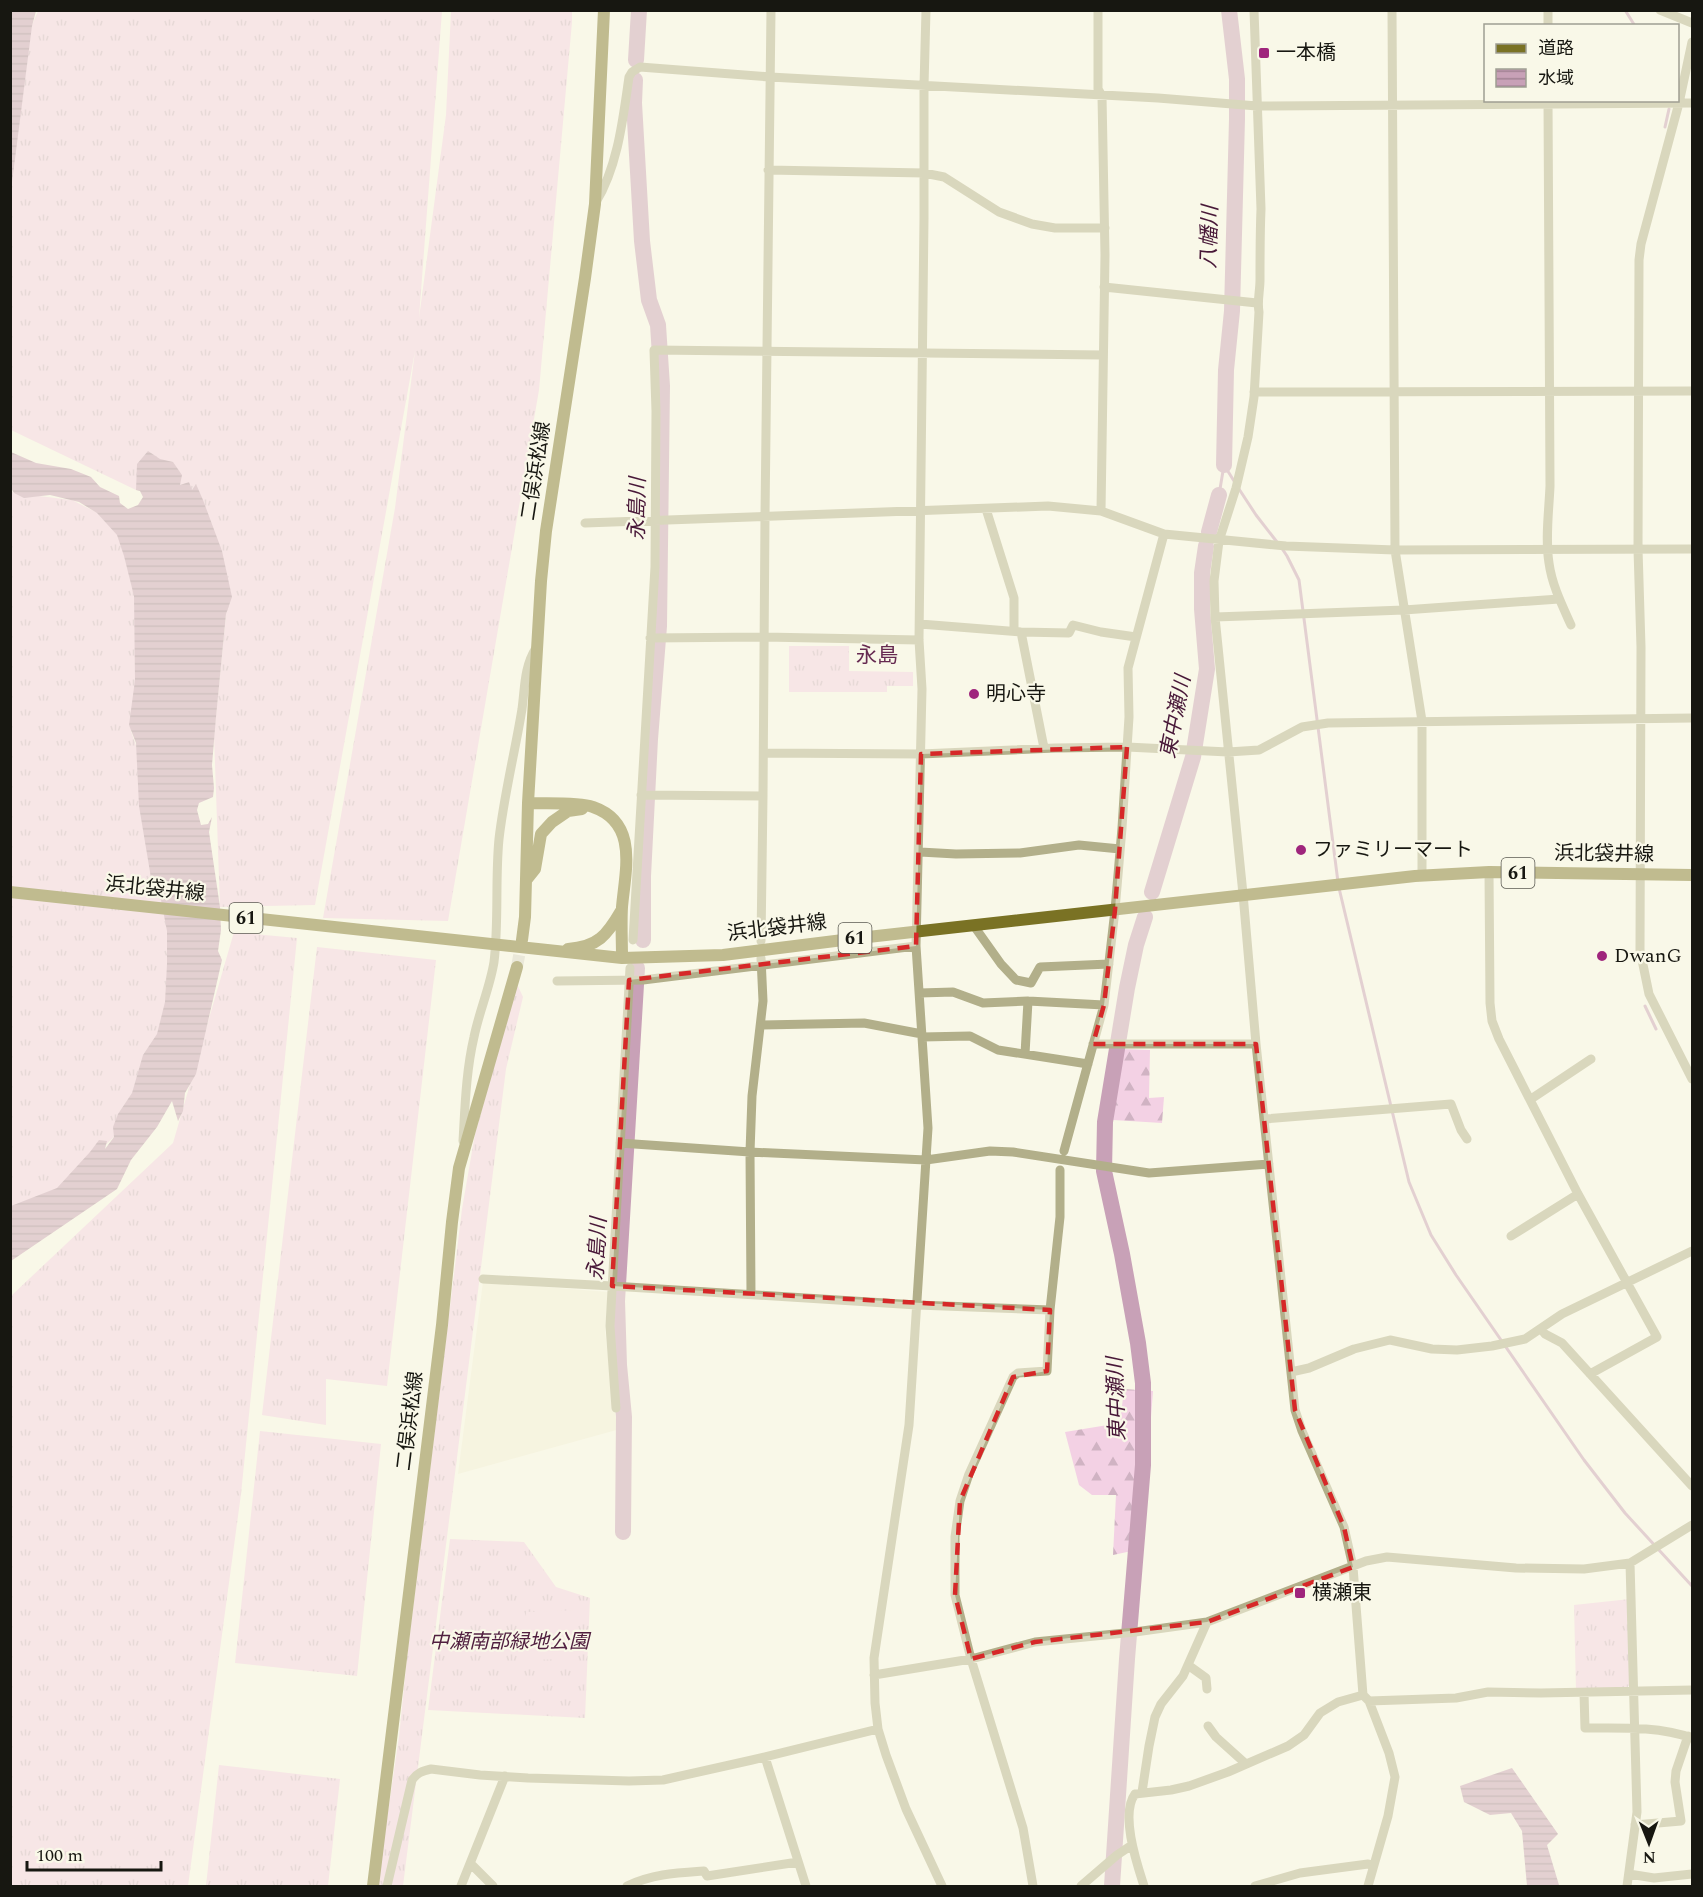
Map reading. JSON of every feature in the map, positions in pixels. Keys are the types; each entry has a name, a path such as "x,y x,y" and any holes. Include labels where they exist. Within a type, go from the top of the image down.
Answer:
{"main road":[{"name":"二俣浜松線","path":"522,940 527,879 528,803 536,648 546,531 595,204 604,10"},
{"path":"528,803 592,807 608,816 624,836 627,857 622,910 626,963"},
{"path":"527,879 535,869 541,834 552,822 568,811 592,807"},
{"name":"浜北袋井線","path":"10,892 537,949 626,963 723,955 1422,875 1490,872 1692,875"},
{"path":"537,949 572,949 593,944 605,935 622,910"},
{"name":"二俣浜松線","path":"373,1887 442,1325 452,1222 462,1156 518,967"}],"street":[{"path":"760,941 764,796 766,352 771,10"},
{"path":"926,10 919,640 922,689 920,852 916,946 928,1128 909,1425 874,1659 874,1675 878,1729 894,1780 942,1887"},
{"path":"1098,10 1098,89 1102,96 1105,228 1101,511"},
{"path":"1254,10 1261,209 1260,283 1257,303 1259,312 1254,392 1248,437 1219,541 1214,581 1215,617 1256,1044 1295,1410 1344,1527 1353,1567 1365,1698 1389,1753 1395,1778 1388,1816 1368,1887"},
{"path":"1392,10 1395,549 1422,721 1422,875"},
{"path":"1660,10 1692,23"},
{"path":"1692,42 1679,103 1641,244 1638,304 1638,549 1641,647 1640,950 1650,994 1692,1079"},
{"path":"595,204 605,186 617,144 629,77 640,67 1257,106 1548,102 1692,103"},
{"path":"1548,102 1550,392 1548,550 1549,565 1559,599 1571,625"},
{"path":"768,170 924,173 944,177 999,212 1032,224 1055,228 1105,228"},
{"path":"1104,287 1257,303"},
{"path":"633,940 644,795 650,638 658,520 656,411 659,350 1103,355"},
{"path":"1254,392 1692,391"},
{"path":"585,523 1048,506 1101,511 1164,534 1286,546 1395,549 1692,549"},
{"path":"986,509 1014,598 1017,632 1044,748"},
{"path":"1064,1151 1104,1005 1120,849 1129,717 1128,668 1164,534"},
{"path":"1215,617 1404,610 1559,599"},
{"path":"920,624 1017,632 1069,633 1073,625 1136,637"},
{"path":"650,638 764,637 919,640"},
{"path":"462,1156 473,1039 494,962 488,945 498,924 499,842 503,806 522,707 525,675 536,648"},
{"path":"764,753 921,754 1044,748 1127,747 1228,752 1259,750 1302,727 1323,724 1692,718"},
{"path":"644,795 764,796"},
{"path":"920,852 1020,853 1079,845 1120,849"},
{"path":"1490,872 1492,1022 1578,1194 1658,1337 1590,1374"},
{"path":"974,926 1001,964 1016,980 1031,983 1040,967 1109,964"},
{"path":"557,981 643,980 760,962 916,946"},
{"path":"751,1294 750,1152 752,1095 763,1000 760,962"},
{"path":"616,1408 610,1326 615,1287 619,1192 624,1143 630,980 626,963"},
{"path":"920,993 954,992 983,1003 1028,1001 1104,1005"},
{"path":"1025,1054 1028,1001"},
{"path":"761,1025 864,1023 922,1035 970,1036 998,1050 1088,1064"},
{"path":"1094,1044 1256,1044"},
{"path":"1531,1099 1591,1059"},
{"path":"1265,1119 1451,1104 1467,1139"},
{"path":"624,1143 750,1152 926,1160 990,1151 1013,1152 1149,1173 1269,1164"},
{"path":"1033,1887 1023,1828 971,1659 955,1595 955,1537 960,1501 969,1473 1013,1377 1018,1373 1047,1371 1059,1217 1060,1170"},
{"path":"1511,1236 1578,1194"},
{"path":"1291,1372 1309,1368 1354,1349 1390,1340 1432,1349 1457,1350 1525,1339 1562,1314 1692,1251"},
{"path":"483,1279 917,1305 1050,1310"},
{"path":"1541,1329 1545,1334 1562,1343 1692,1486"},
{"path":"874,1675 971,1659 1035,1642 1130,1633 1206,1622 1366,1561 1387,1557 1516,1568 1584,1569 1630,1563 1692,1525"},
{"path":"1627,1887 1637,1812 1630,1563"},
{"path":"1142,1792 1155,1717 1161,1704 1183,1676 1206,1622"},
{"path":"1188,1665 1206,1678 1207,1689"},
{"path":"1144,1887 1132,1845 1130,1803 1135,1794 1189,1786 1288,1746 1304,1735 1320,1713 1329,1706 1365,1698 1456,1698 1488,1692 1584,1693 1692,1690"},
{"path":"1584,1693 1585,1728 1673,1731 1690,1737 1676,1771 1682,1821 1635,1825"},
{"path":"1208,1726 1216,1737 1246,1764"},
{"path":"387,1887 409,1790 417,1773 431,1769 505,1776 629,1781 663,1780 878,1729"},
{"path":"765,1757 806,1887"},
{"path":"461,1887 505,1776"},
{"path":"1082,1887 1114,1857 1132,1845"},
{"path":"707,1876 798,1862"},
{"path":"471,1863 493,1887"},
{"path":"1255,1887 1300,1873 1368,1864 1373,1866"},
{"path":"627,1887 644,1878 704,1871 708,1887"},
{"path":"1629,1874 1654,1878 1692,1874"}],"highlighted area":[{"path":"1127,747 1115,910 1104,1005 1093,1044 1256,1044 1295,1410 1344,1527 1353,1567 1207,1622 1035,1642 971,1659 955,1595 960,1501 1013,1377 1047,1371 1050,1310 612,1286 629,980 916,946 921,754"}],"shaded area":[{"path":"483,1282 608,1292 605,1331 615,1415 620,1429 458,1474"}],"green space":[{"path":"38,11 442,11 419,318 446,115 451,11 572,11 539,390 448,921 323,918 395,508 415,351 315,905 220,907 214,735 229,584 148,452 136,490 11,430 11,133 32,25"},
{"path":"11,490 14,493 72,500 122,525 154,636 131,731 182,879 175,1013 114,1137 11,1233"},
{"path":"789,646 849,646 849,671 913,672 913,686 887,686 887,692 789,692"},
{"path":"234,932 297,938 241,1494 188,1886 11,1886 11,1296 173,1143"},
{"path":"317,947 436,960 387,1386 326,1379 326,1425 262,1415"},
{"path":"517,984 523,997 506,1069 403,1886 377,1886 399,1737 462,1209 475,1134"},
{"path":"1121,1049 1150,1050 1149,1098 1164,1097 1162,1123 1113,1120"},
{"path":"1124,1389 1153,1391 1141,1549 1113,1555 1116,1495 1092,1495 1079,1485 1065,1432 1120,1423"},
{"path":"260,1431 381,1444 357,1676 235,1663"},
{"name":"中瀬南部緑地公園","path":"450,1539 524,1542 556,1587 590,1598 585,1718 428,1710"},
{"path":"1630,1599 1630,1684 1627,1688 1576,1690 1574,1605"},
{"path":"578,1610 577,1659 527,1660 526,1612"},
{"path":"219,1765 340,1779 328,1886 206,1886"}],"water":[{"path":"11,10 36,11 32,26 11,190"},
{"path":"148,451 160,459 173,462 182,475 180,485 189,482 192,490 196,484 222,551 232,597 226,614 216,717 212,765 213,797 199,803 197,810 201,825 208,824 212,817 209,832 220,907 221,930 218,951 222,960 196,1074 185,1093 183,1111 178,1121 172,1101 157,1127 131,1160 117,1189 11,1261 11,1206 57,1188 99,1140 107,1141 105,1149 114,1137 113,1127 118,1114 132,1093 143,1055 157,1034 165,1002 167,931 161,900 151,878 139,806 136,743 129,725 135,680 134,596 124,556 117,535 97,513 79,502 50,495 24,498 14,493 11,488 11,452 36,463 71,469 91,477 100,487 119,496 120,503 128,509 138,505 143,497 140,491 136,490 137,464"},
{"path":"1512,1768 1558,1834 1547,1845 1559,1885 1573,1886 1527,1886 1522,1831 1511,1813 1490,1815 1464,1802 1460,1786"}],"waterway":[{"name":"永島川","path":"636,60 639,10"},
{"name":"八幡川","path":"1224,465 1226,370 1232,311 1237,119 1237,79 1229,10"},
{"path":"1625,10 1634,24"},
{"name":"永島川","path":"635,80 634,103 642,241 649,300 658,325 662,386 659,626 643,876 643,940"},
{"path":"1665,127 1669,109"},
{"path":"1219,495 1224,465 1234,481"},
{"path":"1239,489 1277,542"},
{"name":"東中瀬川","path":"1209,532 1219,495"},
{"name":"東中瀬川","path":"1152,892 1193,757 1207,669 1202,609 1202,573 1206,546"},
{"path":"1281,547 1299,580 1338,882"},
{"path":"1339,888 1409,1182 1431,1235 1456,1275 1584,1460 1625,1513 1692,1586"},
{"name":"東中瀬川","path":"1112,1886 1143,1465 1143,1383 1122,1254 1104,1171 1105,1122 1127,988 1136,945 1145,917"},
{"name":"永島川","path":"623,1532 624,1417 619,1365 617,1301 637,968"},
{"path":"1645,1006 1656,1029"}],"tunnel":[{"path":"517,967 522,940"}],"place":[{"name":"一本橋","path":"1264,53"},
{"name":"明心寺","path":"974,694"},
{"name":"ファミリーマート","path":"1301,850"},
{"name":"DwanG","path":"1602,956"},
{"name":"横瀬東","path":"1300,1593"}],"district":[{"name":"永島","path":"877,656"}]}
